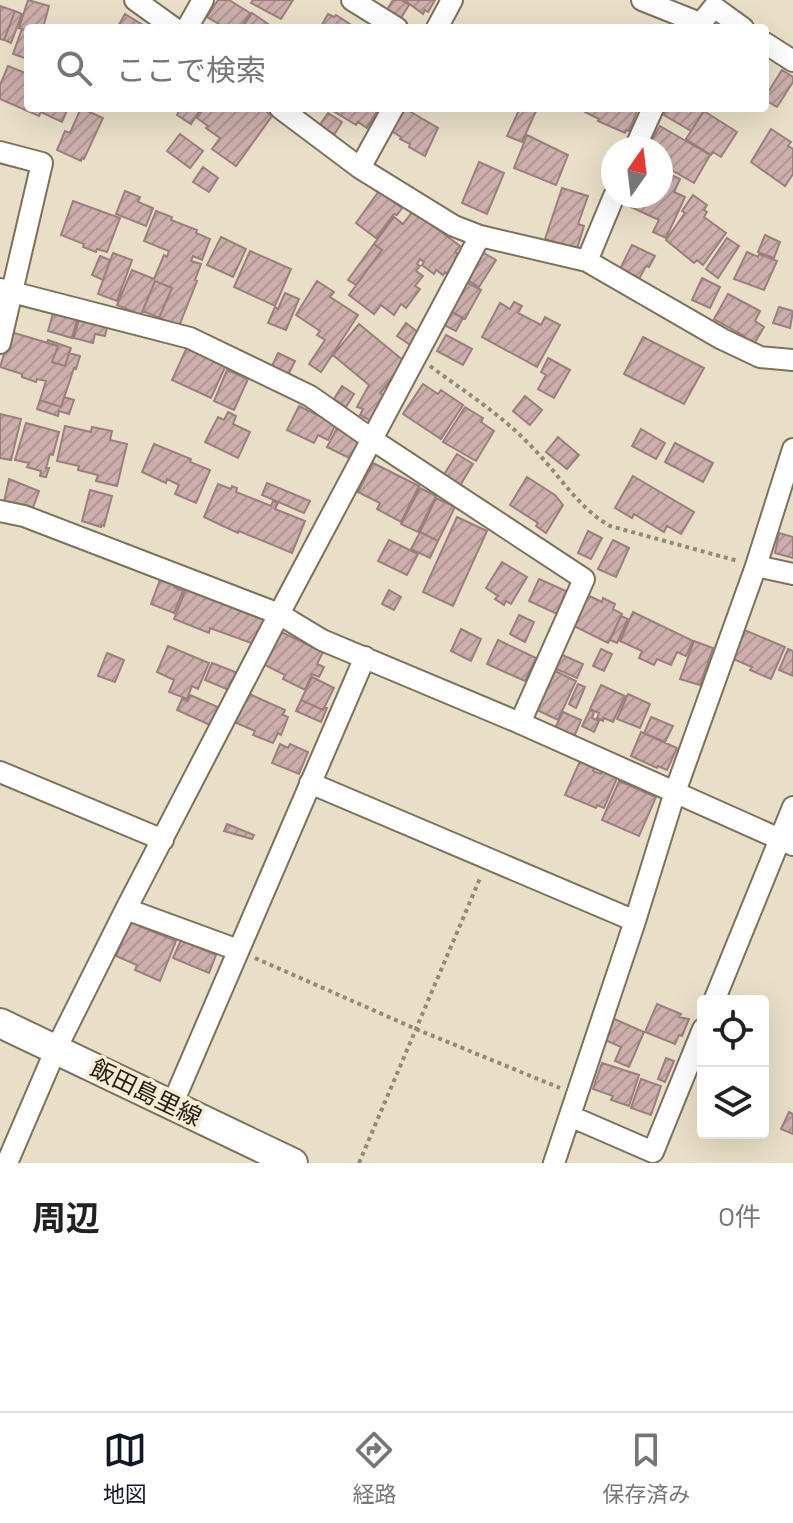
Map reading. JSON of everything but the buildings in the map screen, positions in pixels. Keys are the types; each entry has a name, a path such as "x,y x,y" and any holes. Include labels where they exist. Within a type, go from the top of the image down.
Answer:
{"main road":[{"name":"飯田島里線","path":"0,1023 293,1163"}],"street":[{"path":"135,0 168,24"},
{"path":"189,24 203,0"},
{"path":"352,0 391,24"},
{"path":"439,24 452,0"},
{"path":"642,0 696,24"},
{"path":"700,24 714,7 737,24"},
{"path":"769,46 793,61"},
{"path":"285,112 360,168 454,226 480,236 587,261 722,339 760,357 793,360"},
{"path":"360,168 391,112"},
{"path":"640,136 651,112"},
{"path":"0,152 42,163 6,290 0,343"},
{"path":"587,261 609,208"},
{"path":"7,1163 56,1049 126,909 480,236"},
{"path":"6,290 190,338 310,396 584,579 520,723"},
{"path":"554,1163 675,792 756,566 793,449"},
{"path":"0,511 24,516 279,614 322,640 520,723 787,842"},
{"path":"756,566 793,574"},
{"path":"172,1105 365,657"},
{"path":"0,772 163,840"},
{"path":"310,783 635,921"},
{"path":"717,995 787,842 793,807"},
{"path":"126,909 238,950"},
{"path":"570,1116 653,1152 697,1044"}],"path":[{"path":"415,355 508,423 595,517 610,526 756,566"},
{"path":"359,1163 488,859"},
{"path":"238,950 416,1029 577,1095"}]}
